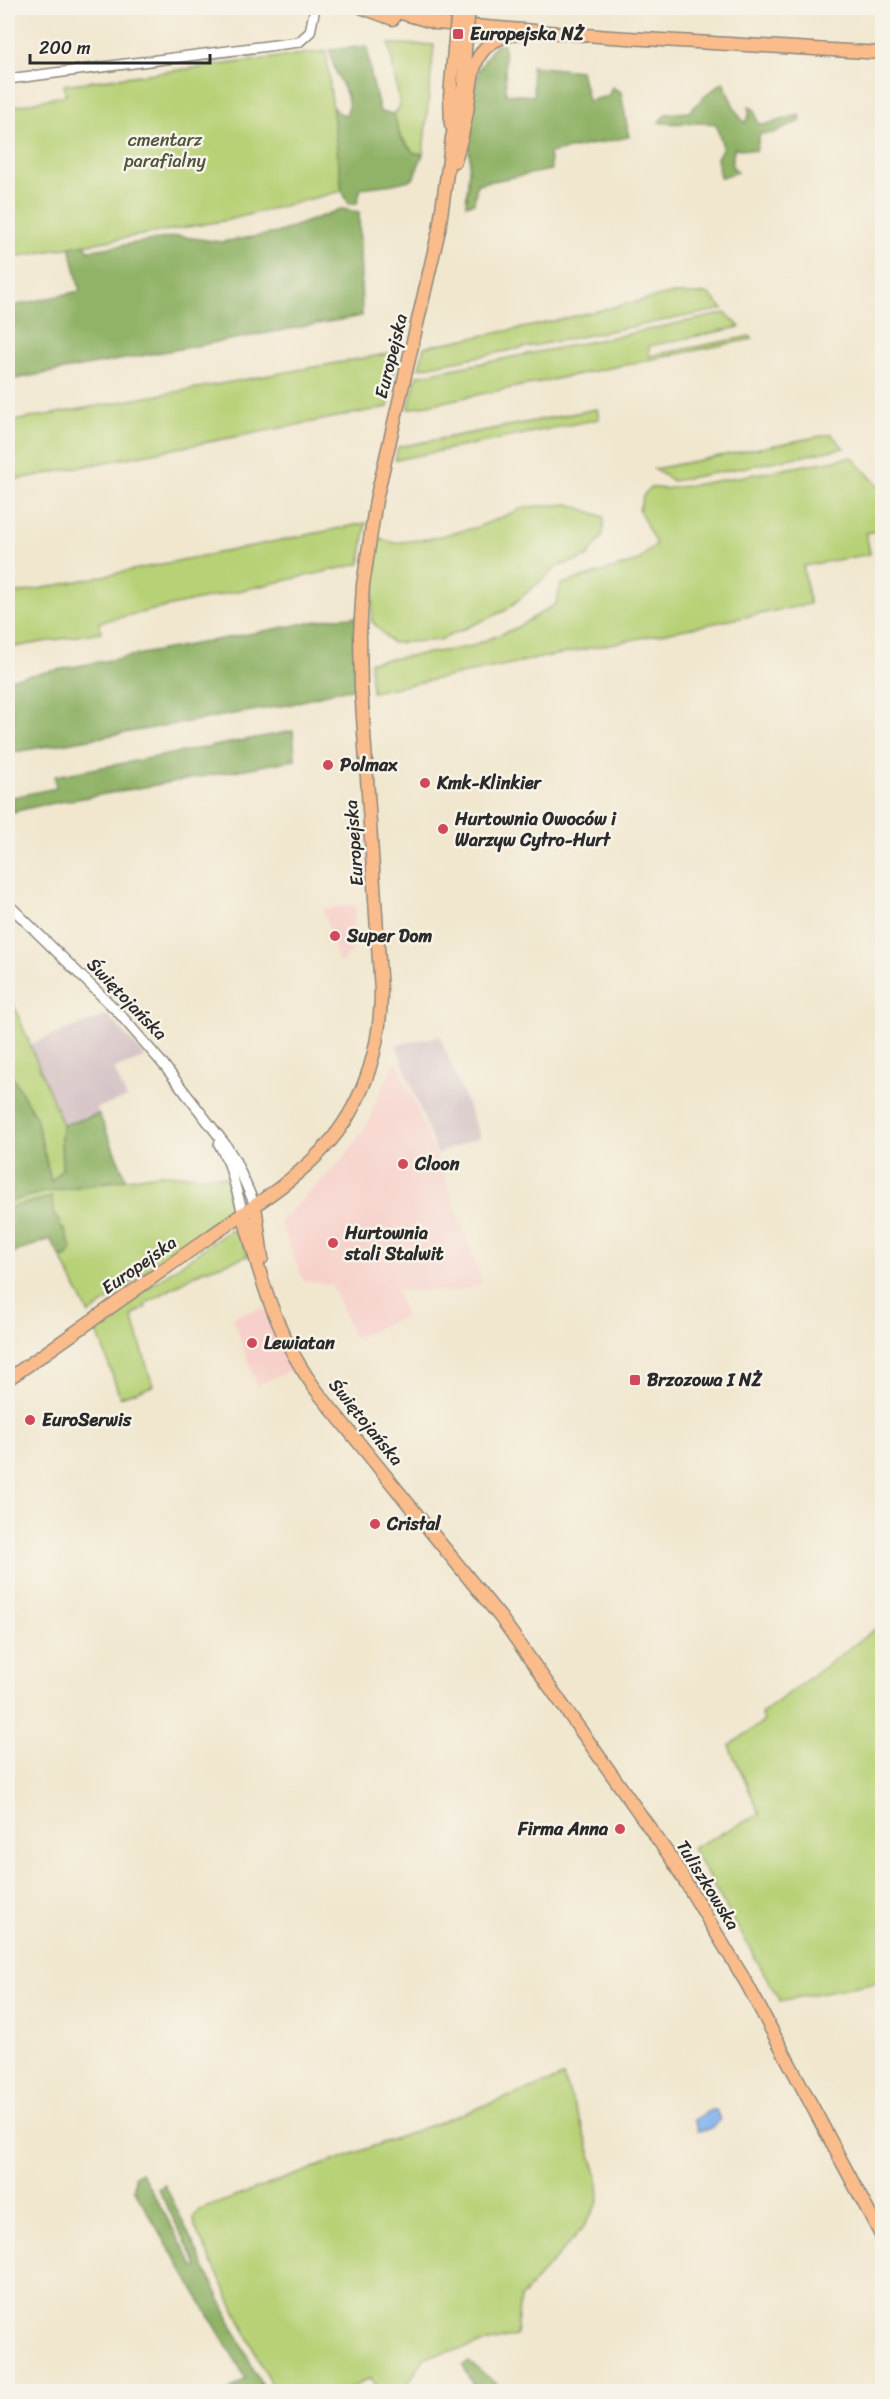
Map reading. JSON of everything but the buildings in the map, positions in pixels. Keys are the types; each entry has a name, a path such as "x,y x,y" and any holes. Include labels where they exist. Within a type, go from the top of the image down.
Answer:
{"main road":[{"path":"363,8 404,22 424,25 436,23"},
{"path":"384,8 436,23 882,52"},
{"name":"Europejska","path":"8,1379 255,1205 306,1165 333,1138 358,1100 368,1073 378,1038 381,975 360,671 363,585 376,500 436,245 452,138 464,84 458,8"},
{"name":"Europejska","path":"460,50 469,8"},
{"path":"446,189 463,135 473,71 480,55 488,44 498,38 535,31"},
{"name":"Świętojańska","path":"255,1205 263,1264 262,1277"},
{"name":"Świętojańska","path":"243,1213 279,1329 304,1374 468,1575"},
{"name":"Tuliszkowska","path":"468,1575 518,1640 689,1887 747,1984 882,2237"}],"street":[{"path":"8,79 296,43 307,37 315,8"},
{"name":"Świętojańska","path":"8,904 137,1033 178,1082 235,1160 255,1205"},
{"name":"Świętojańska","path":"212,1127 229,1164 243,1213"}],"shaded area":[{"path":"352,905 356,907 351,953 339,964 323,909"},
{"path":"107,1015 146,1057 114,1069 127,1098 97,1108 99,1114 63,1125 30,1044"},
{"path":"440,1036 480,1137 437,1154 396,1045"},
{"path":"397,1059 448,1187 483,1284 455,1292 396,1290 406,1316 353,1338 332,1285 303,1281 280,1222 343,1159 372,1116 371,1111"},
{"path":"264,1308 292,1370 257,1385 232,1317"}],"green space":[{"path":"389,44 434,45 423,154 414,153 400,136 394,114 400,106"},
{"path":"504,44 506,94 534,96 531,66 581,71 588,101 608,96 612,87 621,92 629,137 549,153 551,170 477,184 474,203 466,205 470,158 467,133 479,69 495,45"},
{"path":"367,46 371,76 380,112 394,114 400,137 414,153 423,154 413,179 361,188 357,203 349,204 342,191 332,105 339,113 346,115 348,99 334,68 330,50"},
{"name":"cmentarz parafialny","path":"326,51 342,191 228,220 8,258 8,158 14,156 8,136 8,108 66,95 64,85"},
{"path":"723,82 735,109 745,123 749,116 749,107 755,110 757,121 763,125 800,115 801,121 773,133 760,134 756,151 734,148 732,166 737,172 720,178 717,158 723,147 716,124 659,122 666,114 689,112"},
{"path":"341,209 359,212 362,316 8,380 8,307 80,291 70,247 85,244 88,250 99,249 178,236 221,242 277,233"},
{"path":"670,294 709,294 723,309 419,368 424,347 532,326"},
{"path":"726,313 740,327 649,346 649,356 750,336 752,339 408,409 417,376"},
{"path":"398,352 388,407 8,481 8,422"},
{"path":"597,409 599,419 395,460 398,447"},
{"path":"831,434 844,448 673,481 654,469"},
{"path":"852,457 882,490 882,530 866,533 870,554 803,566 810,604 372,692 370,662 469,647 516,628 556,604 561,584 638,561 656,544 639,510 643,496 650,487 665,489 699,484"},
{"path":"569,504 604,517 603,535 587,557 559,566 506,610 440,640 392,643 371,620 379,538 394,543 428,539 478,527 526,507"},
{"path":"366,523 360,564 99,622 101,632 8,648 8,595"},
{"path":"357,617 357,688 332,692 292,704 8,753 8,679 333,618"},
{"path":"293,731 295,760 8,813 8,798 56,788 55,776"},
{"path":"8,991 63,1125 62,1169 51,1182 36,1118 13,1078 8,1074"},
{"path":"8,1074 13,1078 36,1118 51,1182 62,1169 63,1125 99,1114 126,1179 40,1193 8,1202"},
{"path":"159,1174 226,1177 229,1210 89,1314 60,1256 67,1257 65,1232 53,1212 52,1197 8,1208 8,1202 40,1193"},
{"path":"52,1197 53,1212 72,1249 67,1257 60,1256 50,1239 8,1255 8,1208"},
{"path":"230,1230 239,1234 248,1256 202,1271 145,1304 146,1307 132,1316 153,1386 120,1397 95,1325"},
{"path":"882,1624 882,1981 780,2001 692,1848 760,1814 729,1746 764,1721 761,1714"},
{"path":"563,2077 598,2177 599,2201 583,2228 520,2298 516,2336 425,2357 403,2391 380,2391 371,2378 344,2391 274,2391 195,2227 194,2217 199,2210"},
{"path":"141,2172 195,2268 198,2266 158,2189 165,2185 264,2391 228,2391 246,2378 134,2189 135,2176"},
{"path":"469,2362 506,2391 477,2391 463,2366"}],"water":[{"path":"711,2110 716,2110 720,2120 710,2128 698,2131 694,2120"}],"place":[{"name":"Europejska NŻ","path":"458,34"},
{"name":"Polmax","path":"328,765"},
{"name":"Kmk-Klinkier","path":"425,783"},
{"name":"Hurtownia Owoców i Warzyw Cytro-Hurt","path":"443,829"},
{"name":"Super Dom","path":"335,936"},
{"name":"Cloon","path":"403,1164"},
{"name":"Hurtownia stali Stalwit","path":"333,1243"},
{"name":"Lewiatan","path":"252,1343"},
{"name":"Brzozowa I NŻ","path":"635,1380"},
{"name":"EuroSerwis","path":"30,1420"},
{"name":"Cristal","path":"375,1524"},
{"name":"Firma Anna","path":"620,1829"}]}
